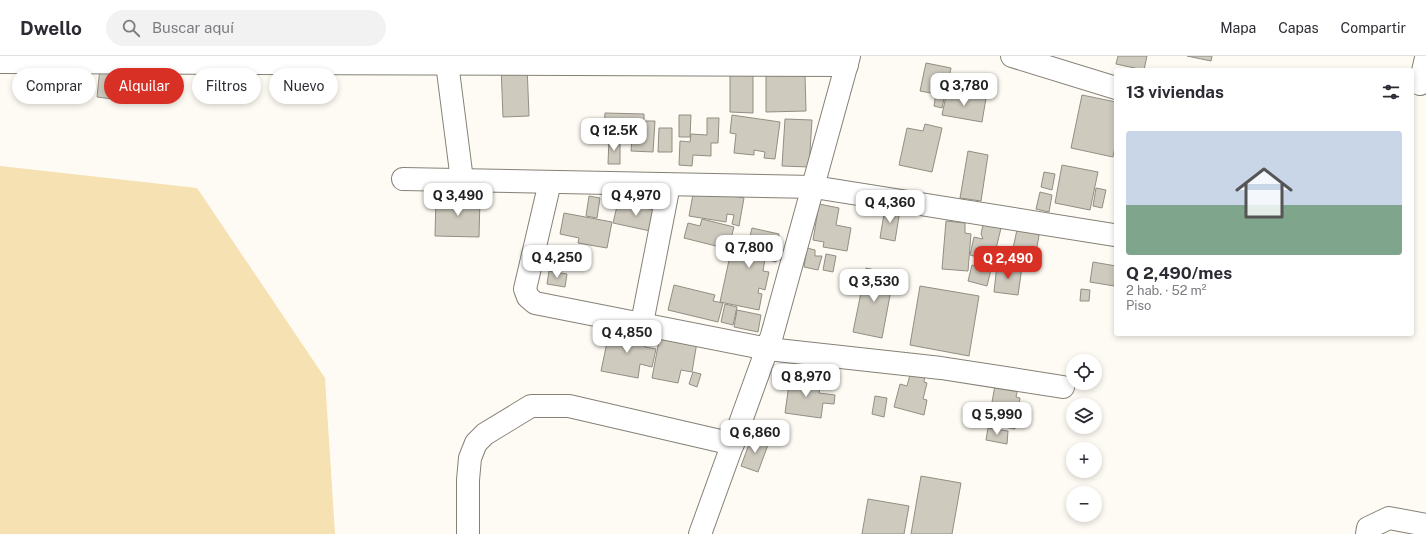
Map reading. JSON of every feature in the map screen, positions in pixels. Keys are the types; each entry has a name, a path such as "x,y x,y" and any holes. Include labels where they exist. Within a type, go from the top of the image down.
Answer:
{"street":[{"path":"1012,56 1114,87"},
{"path":"1420,84 1426,58"},
{"path":"0,62 44,59 447,63 848,60 768,349 700,534"},
{"path":"447,63 462,180"},
{"path":"402,179 814,187 1114,235"},
{"path":"550,182 525,289 528,297 535,303 768,349 940,368 1063,387"},
{"path":"642,323 668,185"},
{"path":"468,534 470,458 476,443 485,434 531,406 569,406 733,444"},
{"path":"1367,534 1368,528 1389,518 1426,525"}],"shaded area":[{"path":"0,166 197,188 325,378 335,534 0,534"}],"building":[{"path":"1118,56 1147,56 1144,68 1135,68 1116,64"},
{"path":"1187,56 1212,56 1211,61"},
{"path":"926,63 951,68 942,108 934,106 936,94 920,91"},
{"path":"527,65 529,116 503,117 501,66"},
{"path":"100,68 104,69 104,98 97,97"},
{"path":"730,68 753,68 753,113 730,112"},
{"path":"766,75 805,75 806,111 766,112"},
{"path":"947,91 986,98 982,122 942,115"},
{"path":"1082,95 1114,102 1113,157 1071,148"},
{"path":"605,113 644,114 644,121 655,121 653,152 631,151 632,139 640,139 640,134 629,133 629,139 621,138 621,134 604,134"},
{"path":"679,115 691,115 690,137 679,137"},
{"path":"732,115 780,122 775,159 764,158 765,152 754,150 754,155 734,153 736,134 730,133"},
{"path":"707,118 719,118 718,143 711,143 711,156 693,155 692,166 679,165 680,141 690,142 691,134 707,135"},
{"path":"785,119 812,120 809,167 782,166"},
{"path":"925,124 942,128 932,172 899,165 907,128 923,131"},
{"path":"659,128 672,128 672,152 658,152"},
{"path":"609,139 620,139 620,164 608,164"},
{"path":"968,151 988,155 981,201 960,198"},
{"path":"1062,165 1098,172 1090,210 1055,203"},
{"path":"1044,172 1055,174 1052,190 1041,187"},
{"path":"613,187 662,194 661,205 611,197"},
{"path":"1096,188 1106,190 1102,208 1093,206"},
{"path":"694,189 744,198 739,226 732,224 734,215 727,214 726,222 689,216"},
{"path":"1040,192 1052,195 1049,212 1036,209"},
{"path":"589,196 600,198 597,218 586,216"},
{"path":"436,197 480,198 479,237 435,236"},
{"path":"618,202 659,211 655,232 613,223"},
{"path":"819,204 839,208 836,225 851,228 847,251 823,247 824,242 813,240"},
{"path":"885,208 900,210 895,241 880,238"},
{"path":"564,213 612,222 607,248 578,243 579,238 560,234"},
{"path":"702,219 734,227 728,249 684,238 688,223 700,226"},
{"path":"984,220 1002,224 987,286 968,281 972,265 981,267 984,259 970,255 974,237 983,239 981,234"},
{"path":"946,221 965,223 965,233 971,234 968,271 942,269"},
{"path":"1018,225 1040,230 1035,258 1012,253"},
{"path":"752,228 779,234 776,262 765,259 763,271 769,272 765,290 759,288 758,293 762,294 759,310 720,302 734,237 749,240"},
{"path":"807,248 815,250 815,256 822,256 818,270 804,267"},
{"path":"826,254 836,256 833,272 823,270"},
{"path":"1093,262 1114,266 1114,286 1090,282"},
{"path":"997,265 1022,267 1018,295 994,292"},
{"path":"866,268 894,274 882,338 853,332"},
{"path":"549,271 567,274 565,287 547,284"},
{"path":"674,285 715,295 713,301 723,303 718,322 668,310"},
{"path":"920,286 979,296 969,356 910,345"},
{"path":"1081,289 1090,290 1089,301 1080,301"},
{"path":"725,304 737,307 733,325 721,322"},
{"path":"737,310 761,315 758,332 734,327"},
{"path":"610,328 647,336 645,347 656,349 652,367 640,364 638,378 601,371"},
{"path":"660,335 697,342 692,372 681,370 678,383 652,378"},
{"path":"911,371 925,375 924,382 927,383 923,399 927,400 924,415 894,407 900,384 907,386"},
{"path":"693,372 701,374 697,387 689,384"},
{"path":"790,377 821,381 819,393 835,395 834,404 823,403 821,418 785,413"},
{"path":"996,380 1019,384 1016,397 1020,398 1015,429 988,424"},
{"path":"875,396 887,398 884,417 872,414"},
{"path":"988,428 1008,431 1007,444 986,440"},
{"path":"752,436 769,442 758,472 741,466"},
{"path":"921,476 961,483 952,534 911,534"},
{"path":"868,499 909,506 904,534 862,534"}]}
